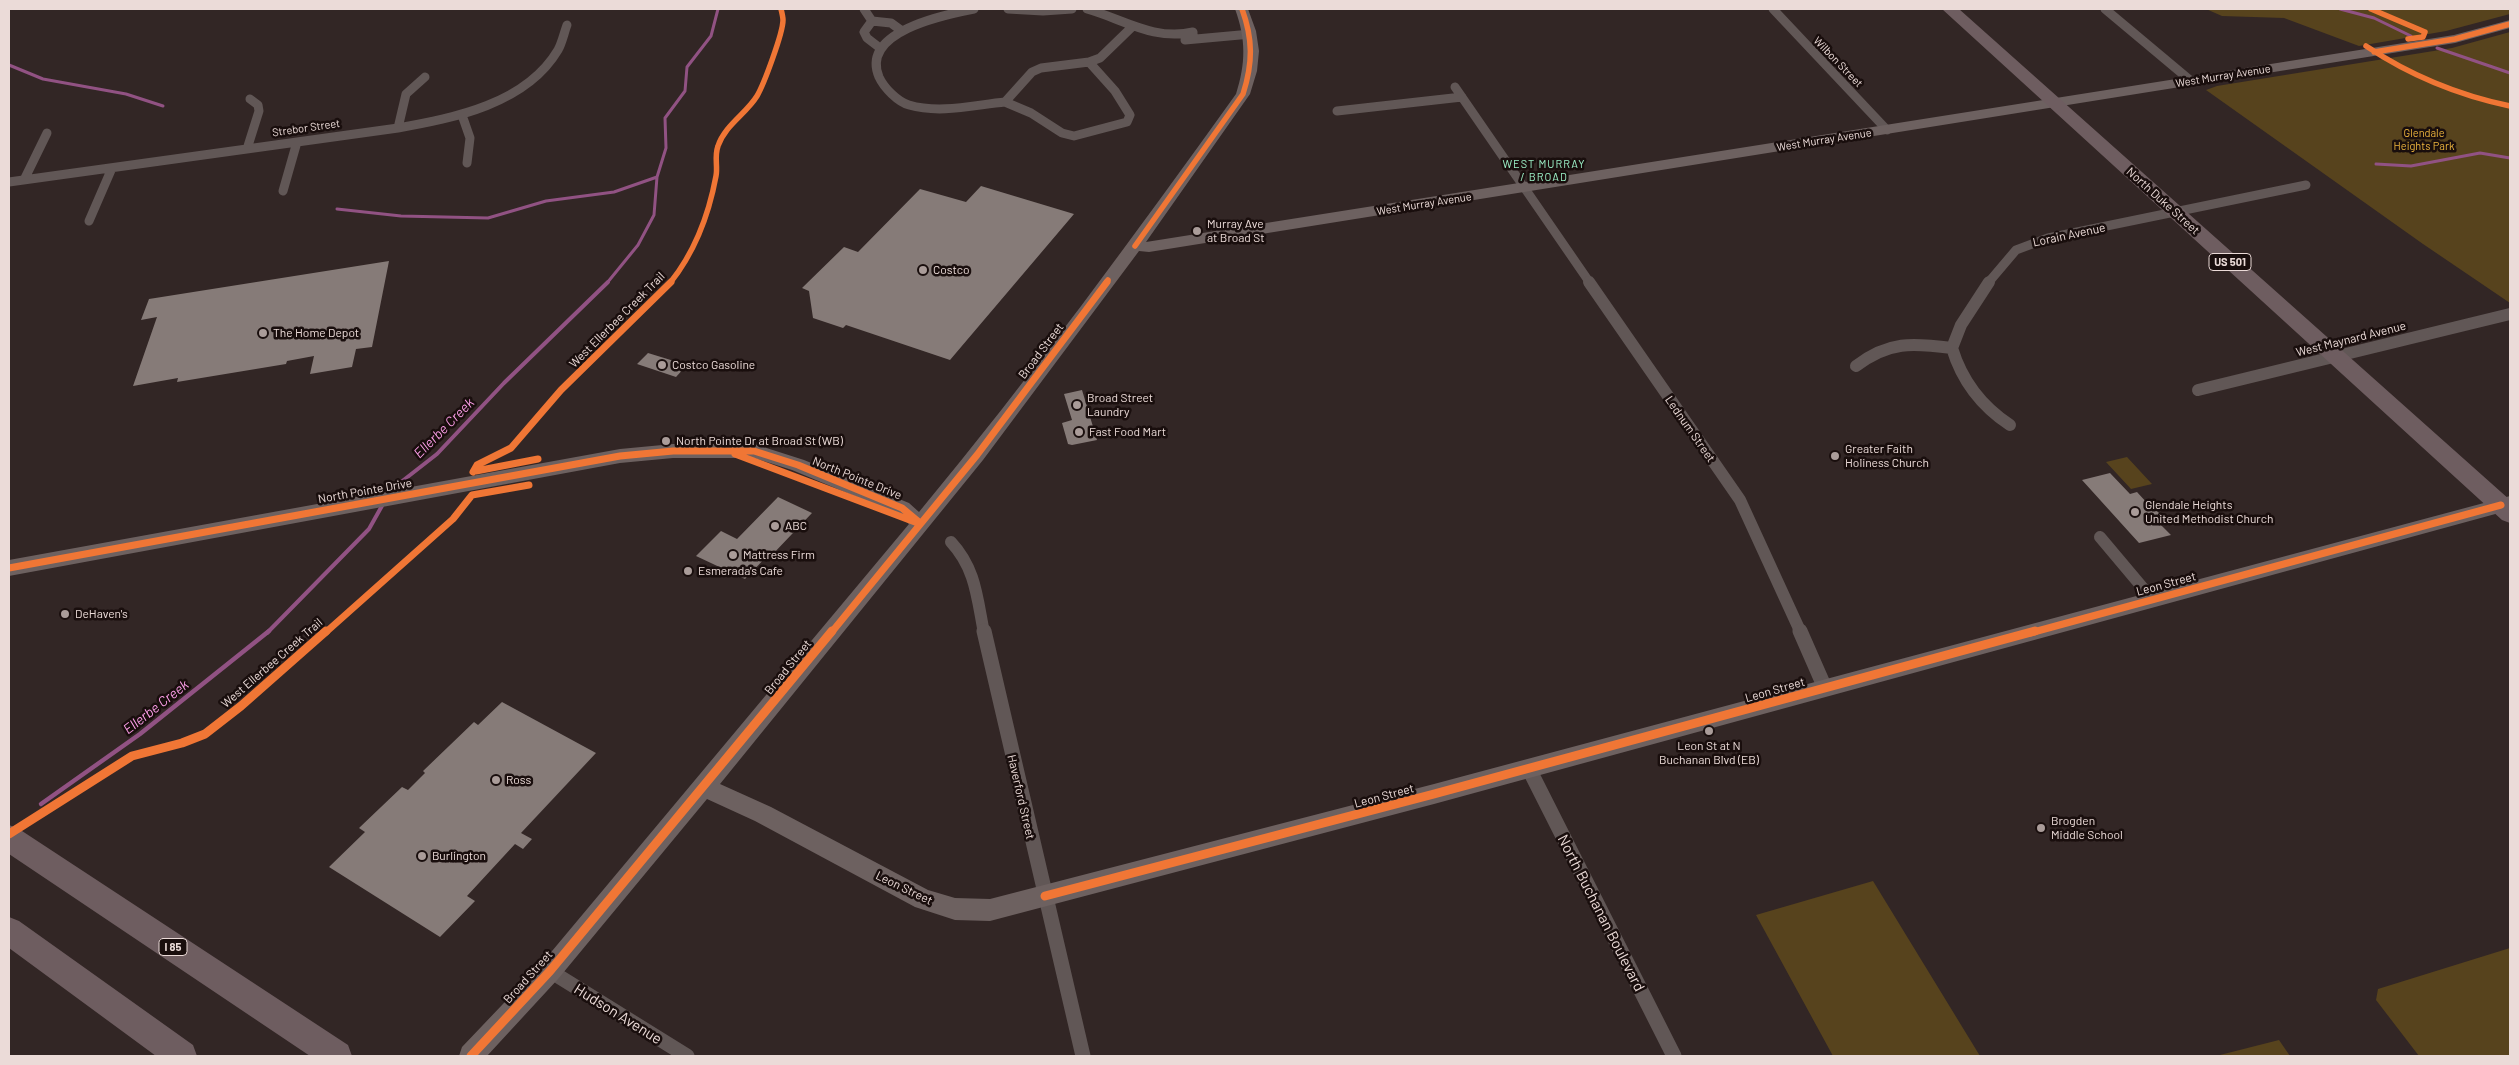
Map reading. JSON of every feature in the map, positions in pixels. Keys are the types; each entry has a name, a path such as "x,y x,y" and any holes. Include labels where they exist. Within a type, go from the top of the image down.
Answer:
{"highway":[{"name":"North Duke Street","path":"1950,9 2334,357 2507,507"},
{"name":"I 85","path":"9,838 337,1056"},
{"path":"9,931 182,1056"}],"main road":[{"name":"Broad Street","path":"1242,9 1250,30"},
{"name":"West Murray Avenue","path":"1887,130 2055,104"},
{"name":"Broad Street","path":"550,971 704,787 920,523"}],"street":[{"path":"864,9 872,21"},
{"path":"974,9 928,20 902,31 880,48 875,62 877,75 893,95 908,104 945,108 1005,102 1031,113 1062,133 1074,136 1127,122 1130,115 1115,92 1090,62"},
{"path":"1008,9 1037,11 1072,9"},
{"path":"1087,9 1151,31 1164,30 1193,36"},
{"path":"1107,15 1116,9"},
{"name":"Wilbon Street","path":"1773,9 1887,130"},
{"path":"2105,9 2192,81"},
{"path":"872,21 891,23 902,31"},
{"path":"872,21 864,32 867,38 880,48"},
{"name":"West Murray Avenue","path":"2055,104 2455,39 2510,24"},
{"name":"Strebor Street","path":"9,182 398,128 462,115 508,95 539,74 561,47 567,25"},
{"path":"1005,102 1025,79 1041,68 1090,62 1106,54 1133,26"},
{"path":"1151,31 1157,38 1176,38 1250,30"},
{"name":"Broad Street","path":"920,523 977,455 1135,246 1243,94 1252,65 1250,30"},
{"path":"398,128 406,94 425,77"},
{"name":"Lednum Street","path":"1456,87 1740,500 1825,688"},
{"path":"1337,111 1462,97"},
{"path":"247,149 259,111 258,105 250,99"},
{"path":"462,115 470,127 472,135 467,163"},
{"name":"West Murray Avenue","path":"1135,246 1149,247 1887,130"},
{"path":"24,180 47,133"},
{"path":"282,191 297,142"},
{"path":"89,221 112,168"},
{"name":"Lorain Avenue","path":"1952,348 1960,326 1970,310 2010,257 2024,246 2048,238 2306,185"},
{"name":"West Maynard Avenue","path":"2198,390 2510,314"},
{"path":"1856,366 1880,348 1888,346 1914,343 1952,348 1969,385 1977,396 2000,420 2010,425"},
{"name":"North Pointe Drive","path":"9,568 637,453 727,451 898,518 920,523"},
{"name":"Leon Street","path":"704,787 763,814 923,899 955,909 990,910 1529,769 2153,600 2507,507"},
{"path":"2100,537 2153,600"},
{"name":"Haverford Street","path":"951,542 963,555 972,572 1083,1056"},
{"name":"North Buchanan Boulevard","path":"1529,769 1674,1056"},
{"name":"Broad Street","path":"471,1056 550,971"},
{"name":"Hudson Avenue","path":"550,971 687,1056"}],"green space":[{"path":"2206,9 2510,9 2510,14 2446,31 2359,46 2284,18 2222,16"},
{"name":"Glendale Heights Park","path":"2510,32 2510,303 2423,244 2206,90 2217,86 2452,48"},
{"path":"2127,457 2152,484 2131,489 2106,462"},
{"path":"1873,881 1980,1056 1833,1056 1756,915"},
{"path":"2510,948 2510,1056 2419,1056 2376,1000 2378,989"},
{"path":"2279,1040 2290,1056 2216,1056"}],"building":[{"name":"Costco","path":"981,186 1074,214 950,360 846,325 843,328 813,318 809,291 802,288 844,247 858,252 920,189 966,202"},
{"name":"The Home Depot","path":"389,261 372,347 356,349 352,367 310,374 314,356 287,361 286,364 177,382 178,378 133,386 157,317 141,320 149,299"},
{"name":"Costco Gasoline","path":"648,353 687,365 676,377 637,364"},
{"path":"1082,390 1097,440 1072,445 1068,444 1062,423 1072,420 1064,394"},
{"name":"Glendale Heights United Methodist Church","path":"2110,473 2130,494 2137,492 2148,504 2151,504 2165,520 2158,522 2171,535 2139,543 2082,480"},
{"path":"778,497 812,513 772,555 769,554 745,579 696,556 721,531 737,539"},
{"path":"502,702 596,753 521,833 532,839 523,849 515,844 467,896 475,901 440,937 329,867 365,832 359,828 402,787 408,790 425,773 423,771 474,722 478,725"}],"waterway":[{"name":"Ellerbe Creek","path":"657,177 666,148 665,118 685,91 687,67 711,36 718,9"},
{"name":"Ellerbe Creek","path":"2340,9 2374,18 2411,36"},
{"name":"Ellerbe Creek","path":"2437,48 2510,73"},
{"path":"9,65 43,79 126,94 163,106"},
{"path":"2376,164 2411,166 2480,153 2510,158"},
{"path":"337,209 401,216 488,218 546,201 614,192 657,177"},
{"name":"Ellerbe Creek","path":"607,283 638,245 654,215 657,177"},
{"name":"Ellerbe Creek","path":"391,493 396,486 437,454 504,383 607,283"},
{"name":"Ellerbe Creek","path":"269,631 369,529 383,504"},
{"name":"Ellerbe Creek","path":"41,804 140,734 269,631"}],"cycle path":[{"name":"West Ellerbee Creek Trail","path":"473,472 477,465 511,448 561,390 667,287 685,264 699,233 717,174 715,157 718,145 729,126 757,96 780,35 783,21 781,9"},
{"path":"1135,246 1243,94 1250,71 1252,51 1249,31 1242,9"},
{"path":"2371,9 2425,32 2423,37 2408,39"},
{"path":"2374,52 2455,39 2510,24"},
{"path":"2366,46 2400,67 2435,84 2472,97 2510,106"},
{"path":"471,1056 550,971 977,455 1108,280"},
{"path":"9,568 620,456 673,451 754,451 798,465 902,508 920,523"},
{"path":"735,454 915,522"},
{"path":"476,471 538,459"},
{"name":"West Ellerbee Creek Trail","path":"9,834 132,756 182,743 205,734 241,706 392,574 453,519 472,495 529,485"},
{"path":"1045,896 1434,794 2501,505"}],"place":[{"name":"Murray Ave at Broad St","path":"1197,231"},
{"name":"Costco","path":"923,270"},
{"name":"The Home Depot","path":"263,333"},
{"name":"Costco Gasoline","path":"662,365"},
{"name":"Broad Street Laundry","path":"1077,405"},
{"name":"Fast Food Mart","path":"1079,432"},
{"name":"North Pointe Dr at Broad St (WB)","path":"666,441"},
{"name":"Greater Faith Holiness Church","path":"1835,456"},
{"name":"Glendale Heights United Methodist Church","path":"2135,512"},
{"name":"ABC","path":"775,526"},
{"name":"Mattress Firm","path":"733,555"},
{"name":"Esmerada's Cafe","path":"688,571"},
{"name":"DeHaven's","path":"65,614"},
{"name":"Leon St at N Buchanan Blvd (EB)","path":"1709,731"},
{"name":"Ross","path":"496,780"},
{"name":"Brogden Middle School","path":"2041,828"},
{"name":"Burlington","path":"422,856"}],"district":[{"name":"WEST MURRAY / BROAD","path":"1544,170"}]}
